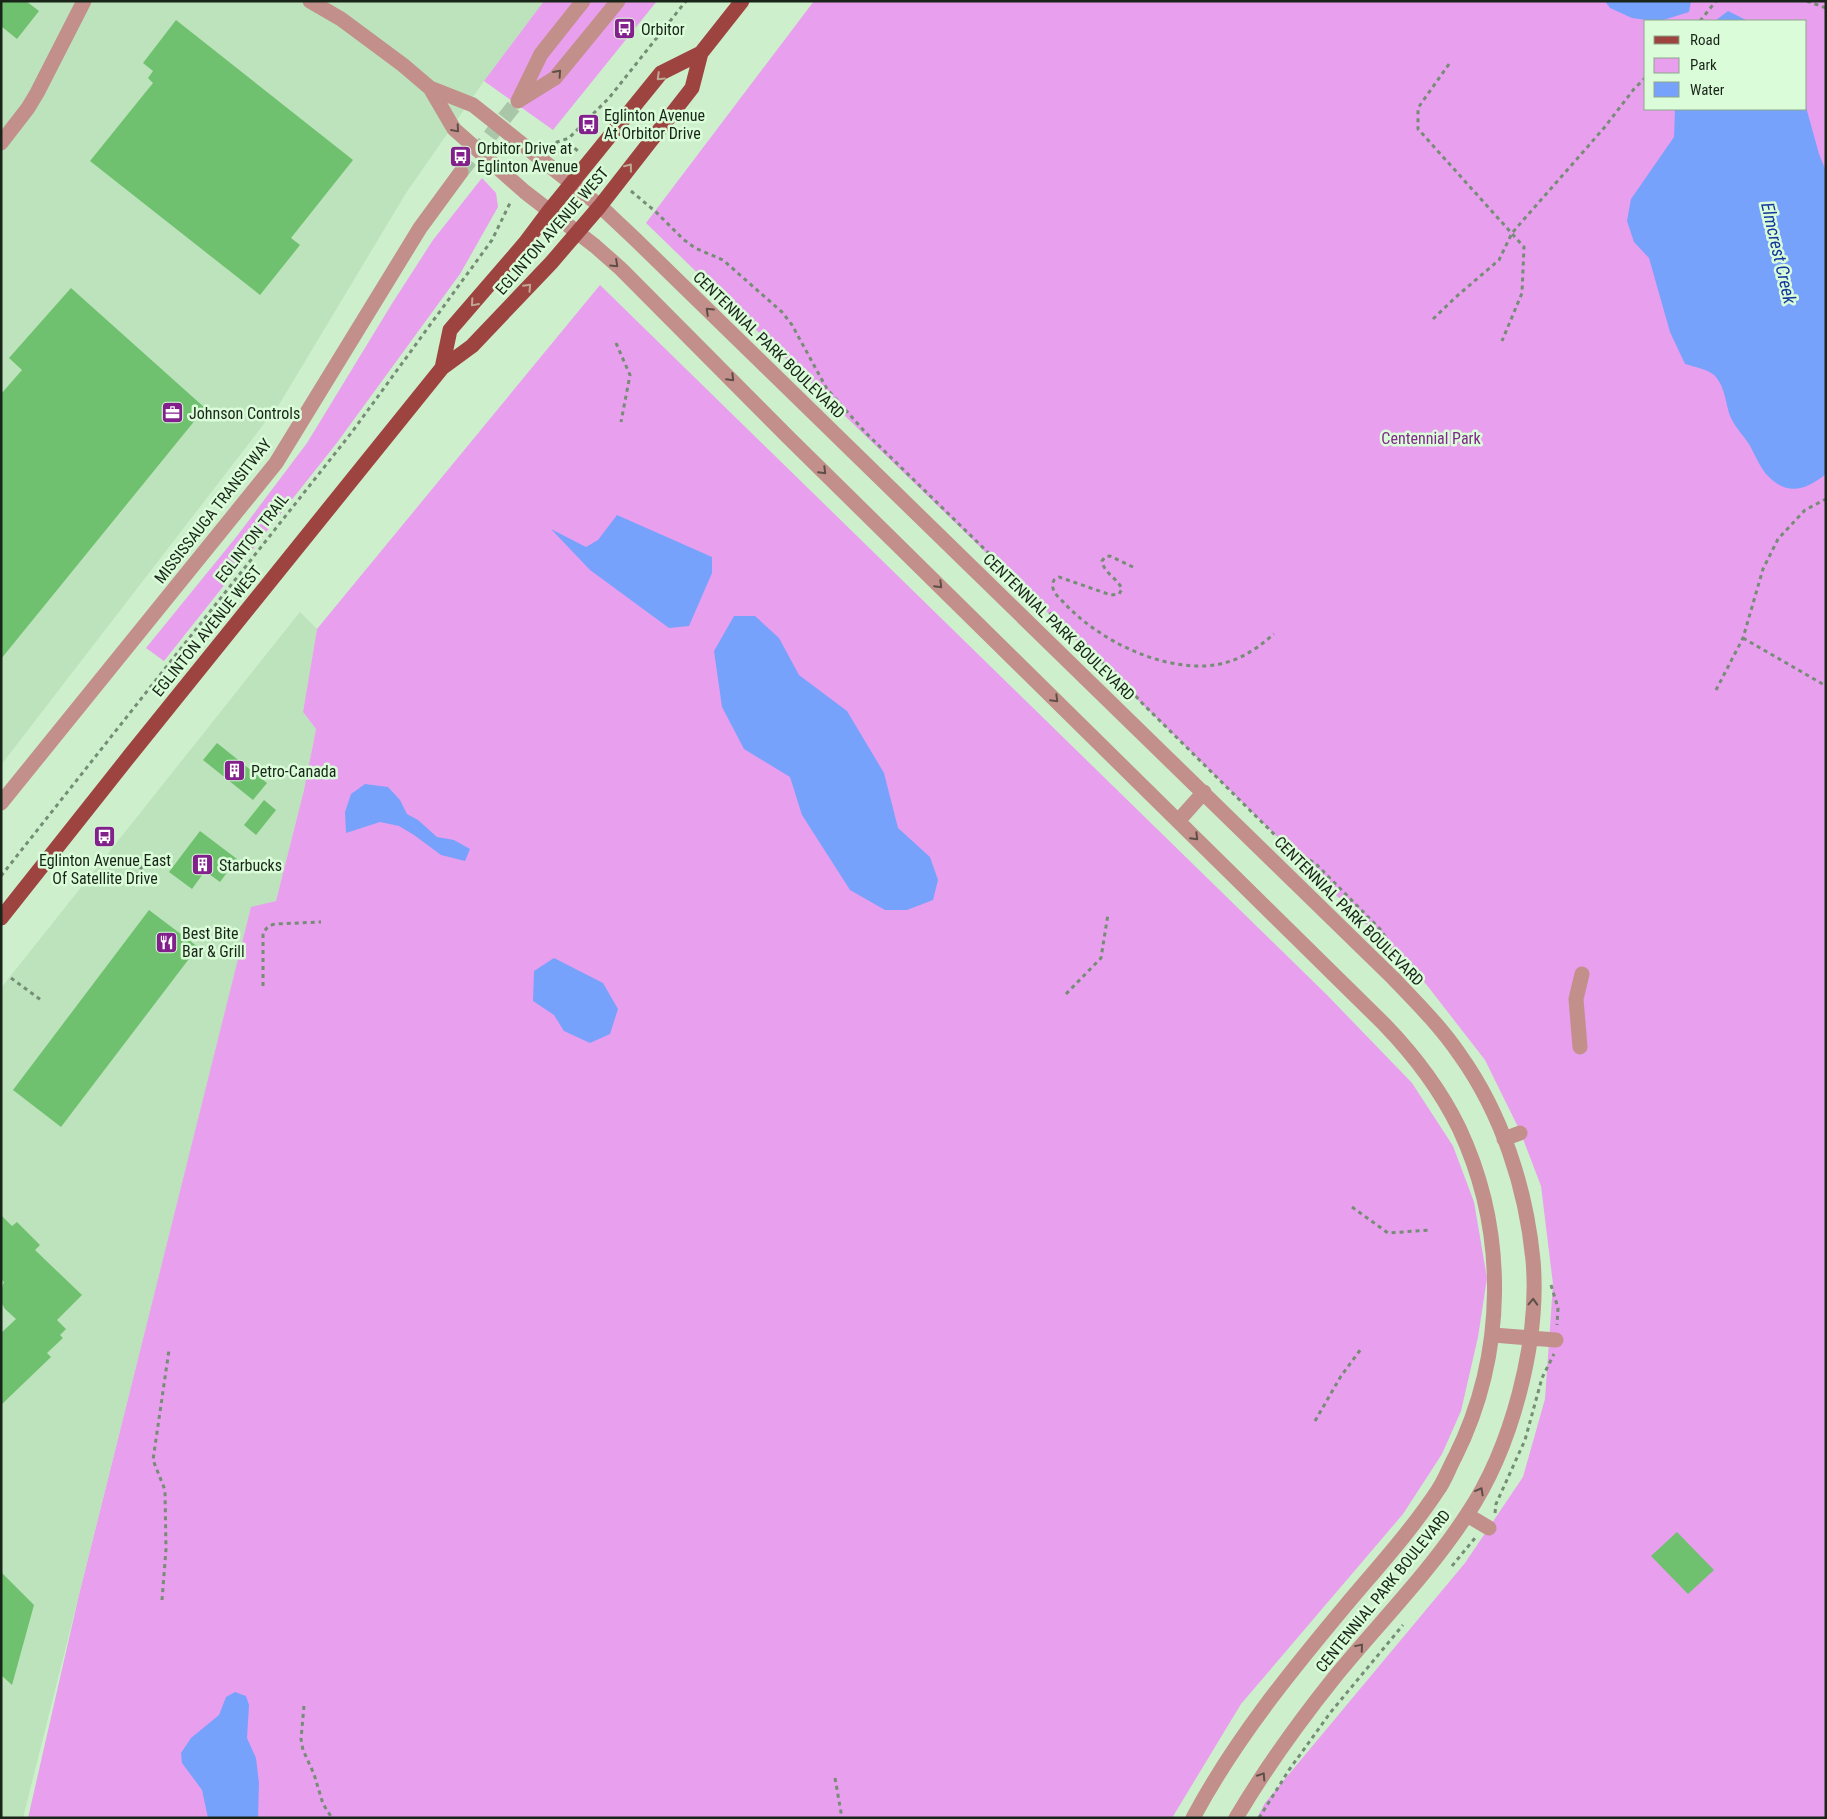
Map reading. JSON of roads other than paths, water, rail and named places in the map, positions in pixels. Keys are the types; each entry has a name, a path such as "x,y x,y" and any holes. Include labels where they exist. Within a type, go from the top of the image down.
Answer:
{"main road":[{"name":"EGLINTON AVENUE WEST","path":"442,368 450,330 525,243 549,210 578,188 661,73 701,52 742,1"},
{"name":"EGLINTON AVENUE WEST","path":"1,918 442,368 472,346 600,206 692,88 701,52"}],"street":[{"path":"1,142 38,93 84,1"},
{"path":"310,1 347,23 404,65 430,88"},
{"path":"583,1 541,54 518,101 555,78 618,1"},
{"name":"CENTENNIAL PARK BOULEVARD","path":"430,88 473,105 600,206 1393,978 1438,1024 1462,1056 1480,1087 1504,1139 1526,1213 1533,1260 1530,1338 1516,1404 1504,1439 1486,1481 1467,1515 1437,1555 1334,1678 1286,1740 1236,1818"},
{"name":"CENTENNIAL PARK BOULEVARD","path":"430,88 454,129 525,192 578,232 621,270 1384,1024 1423,1068 1458,1127 1471,1157 1490,1226 1494,1261 1495,1297 1493,1334 1480,1393 1465,1436 1439,1489 1407,1532 1337,1616 1246,1731 1193,1818"},
{"name":"MISSISSAUGA TRANSITWAY","path":"1,803 276,463 420,228 461,172"},
{"path":"1178,820 1204,792"},
{"path":"1580,1046 1576,999 1582,974"},
{"path":"1504,1139 1520,1133"},
{"path":"1493,1334 1556,1340"},
{"path":"1467,1515 1485,1531"}],"water":[{"path":"1605,1 1691,1 1689,12 1663,20 1632,18 1610,8"},
{"path":"1728,11 1746,20 1716,20"},
{"name":"Elmcrest Creek","path":"1675,110 1807,110 1819,154 1826,171 1826,474 1811,484 1796,489 1781,486 1773,481 1763,470 1749,444 1733,421 1718,380 1711,373 1685,364 1670,332 1649,258 1634,242 1627,221 1631,199 1674,137"},
{"path":"617,515 712,557 712,573 689,626 669,628 590,570 551,529 586,547 598,540"},
{"path":"734,616 755,616 779,638 799,675 847,711 884,773 898,828 930,857 938,880 933,900 907,910 885,910 850,890 802,815 790,777 744,749 722,707 714,651"},
{"path":"365,784 388,787 400,800 407,814 418,820 437,837 454,840 470,849 465,861 441,855 399,826 380,822 346,833 345,812 351,794"},
{"path":"554,958 603,983 618,1009 610,1034 590,1043 564,1031 554,1015 533,1001 534,971"},
{"path":"235,1692 246,1696 249,1705 247,1738 256,1758 259,1783 258,1818 208,1818 202,1790 182,1763 181,1753 191,1738 219,1715 226,1697"}],"tunnel":[{"path":"461,172 518,101"}],"place":[{"name":"Orbitor","path":"625,29"},
{"name":"Eglinton Avenue At Orbitor Drive","path":"588,124"},
{"name":"Orbitor Drive at Eglinton Avenue","path":"461,157"},
{"name":"Johnson Controls","path":"173,413"},
{"name":"Petro-Canada","path":"235,771"},
{"name":"Eglinton Avenue East Of Satellite Drive","path":"105,836"},
{"name":"Starbucks","path":"203,865"},
{"name":"Best Bite Bar & Grill","path":"166,942"}],"park label":[{"name":"Centennial Park","path":"1431,438"}]}
